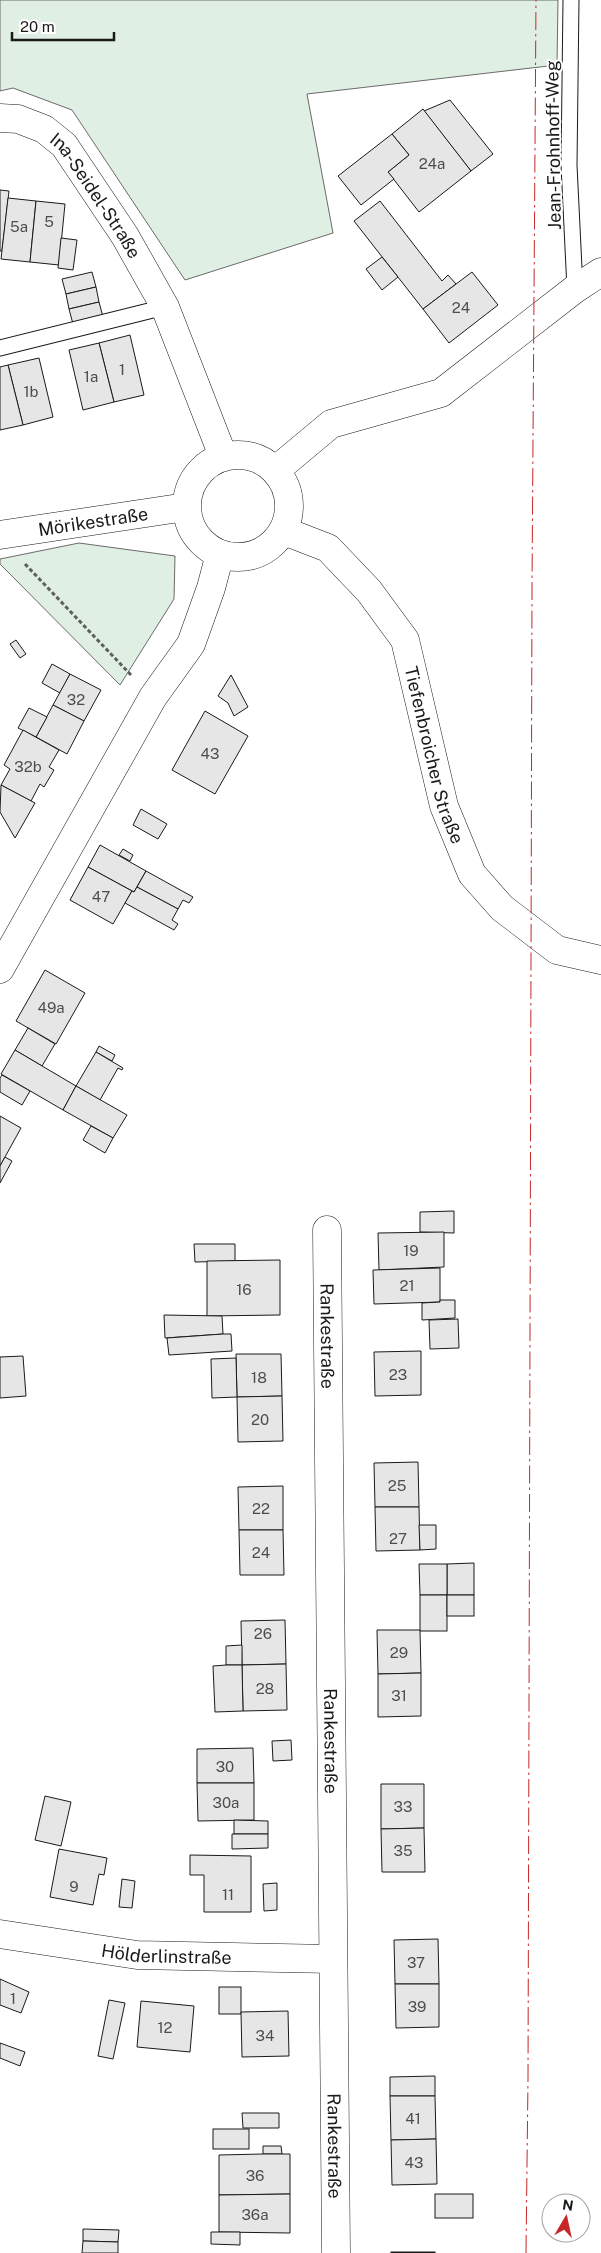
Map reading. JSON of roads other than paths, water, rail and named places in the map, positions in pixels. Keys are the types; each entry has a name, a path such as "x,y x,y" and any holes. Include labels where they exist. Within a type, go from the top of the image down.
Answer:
{"street":[{"name":"Ina-Seidel-Straße","path":"0,118 18,119 44,129 64,145 125,236 165,307 223,456"},
{"path":"276,470 331,424 441,393 575,289 601,272"},
{"path":"242,454 260,459 276,470 288,488 290,510 284,531 267,549 244,558 220,554 202,543 191,527 186,507 191,485 204,467 223,456 242,454"},
{"name":"Mörikestraße","path":"0,535 186,507"},
{"name":"Tiefenbroicher Straße","path":"284,531 328,548 369,591 405,640 444,806 472,874 502,908 557,950 601,960"},
{"path":"0,969 152,697 191,644 211,588 220,554"},
{"name":"Rankestraße","path":"327,1230 336,2253"},
{"name":"Hölderlinstraße","path":"0,1934 137,1955 333,1959"}],"lane":[{"name":"Jean-Frohnhoff-Weg","path":"571,0 569,165 575,289"},
{"path":"0,348 165,307"}]}
